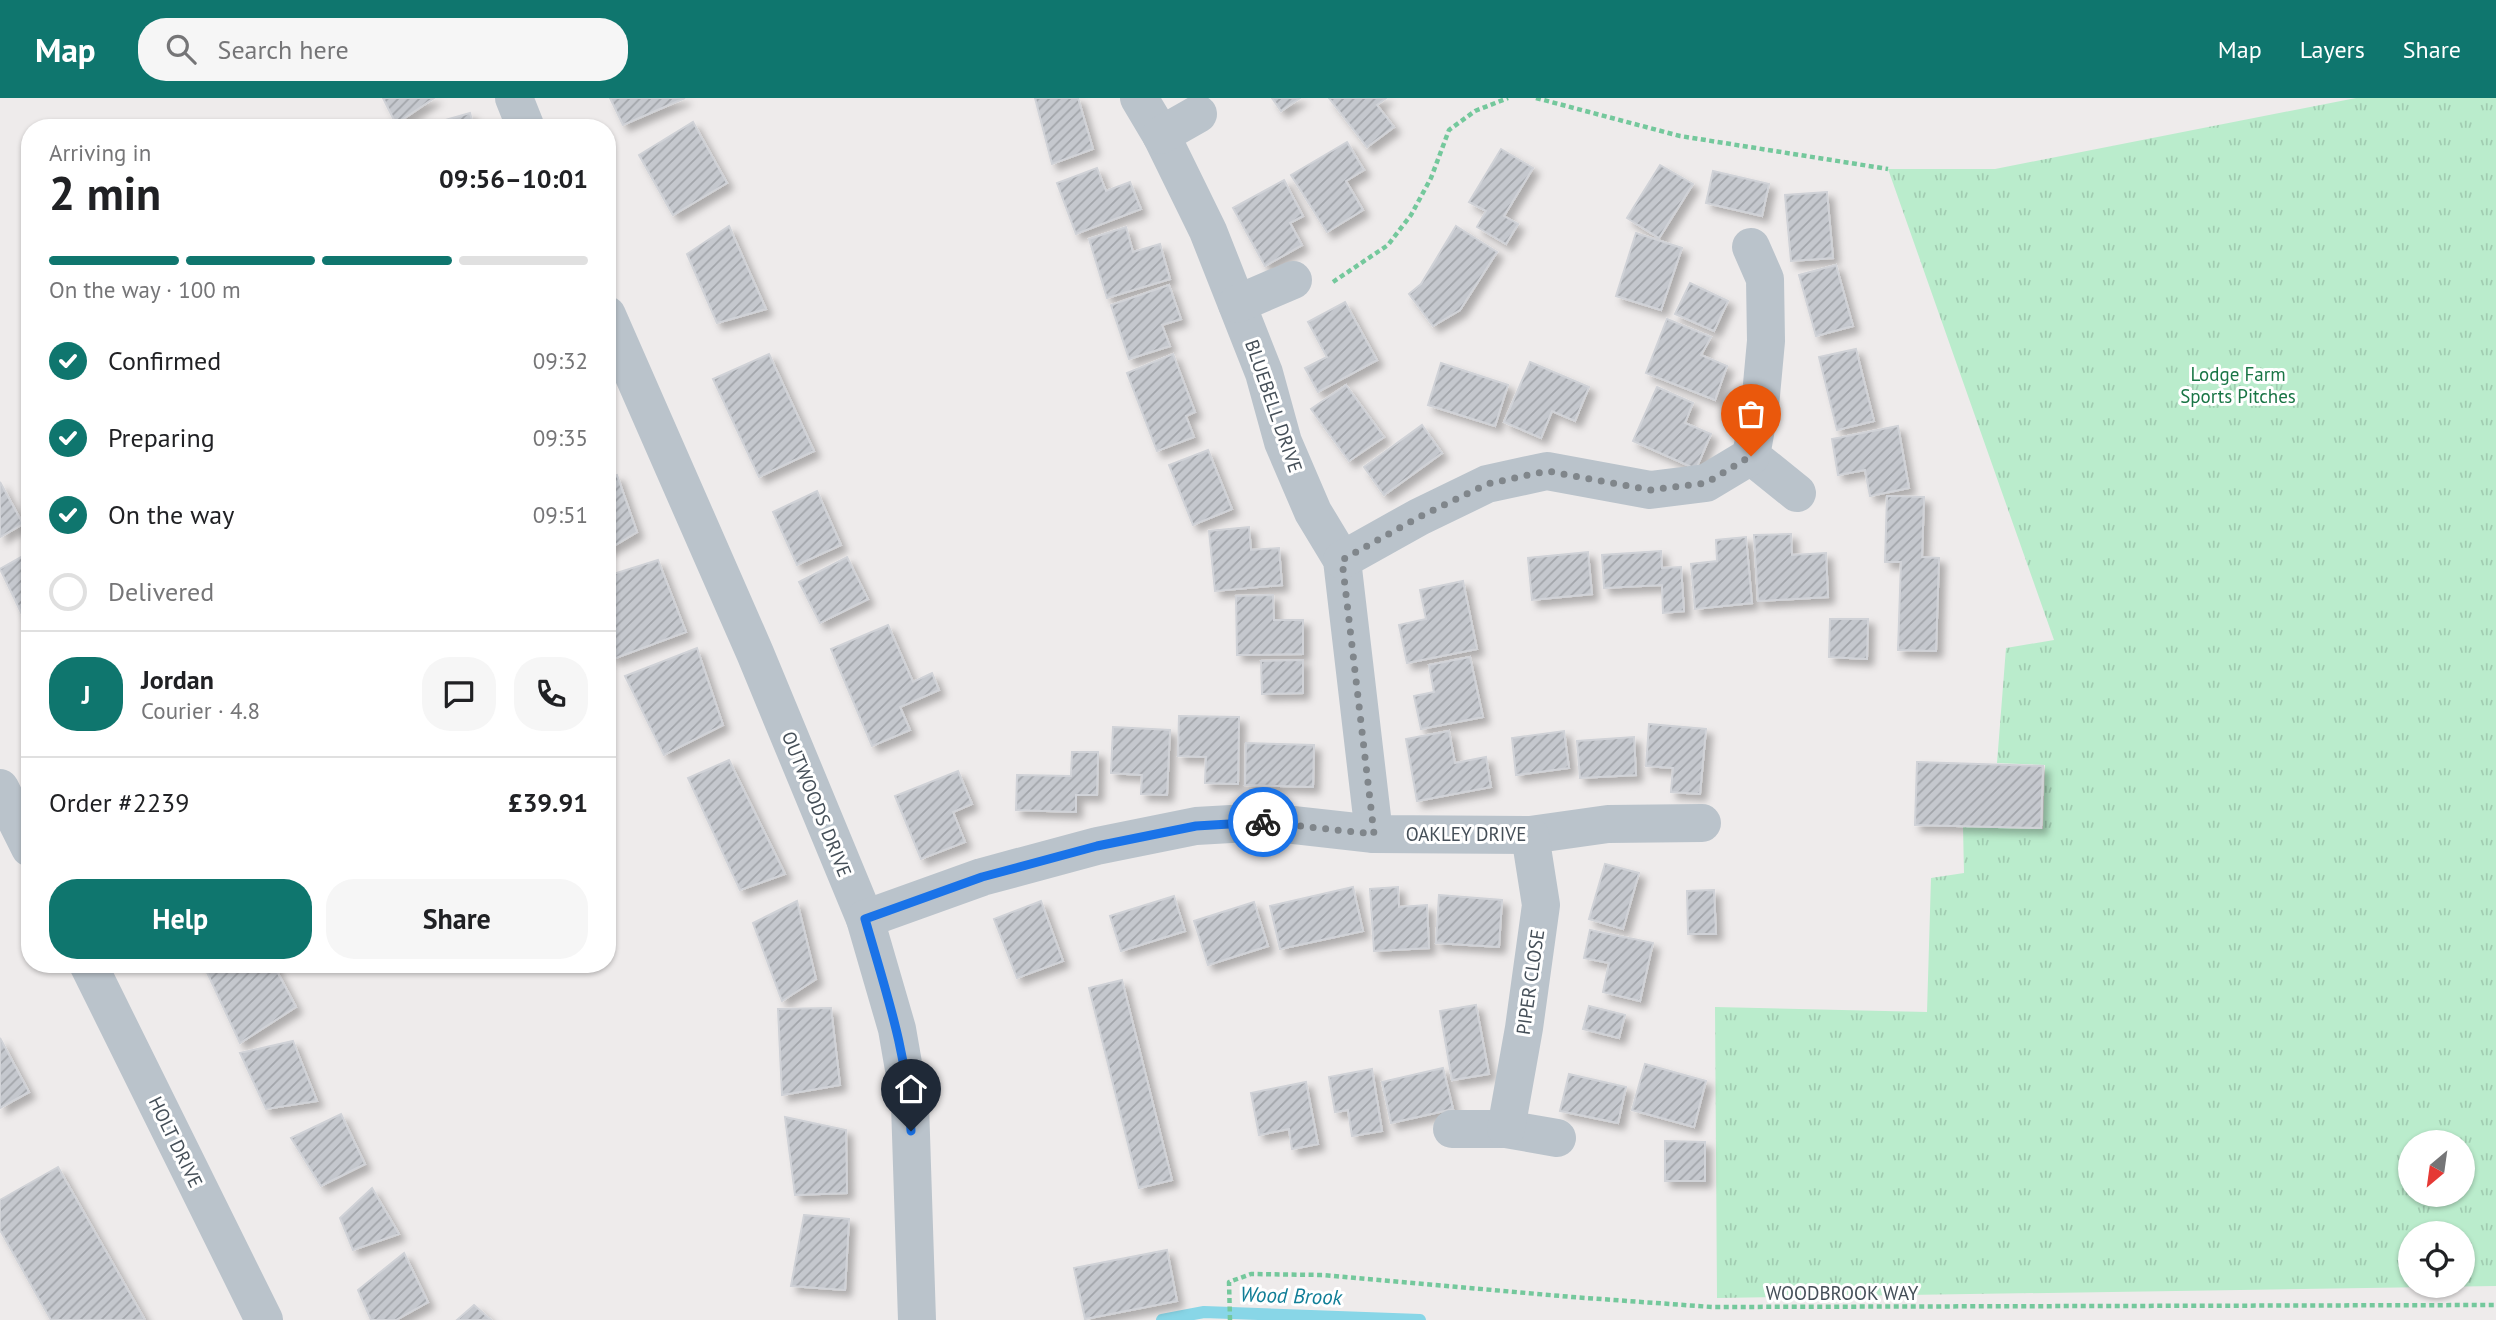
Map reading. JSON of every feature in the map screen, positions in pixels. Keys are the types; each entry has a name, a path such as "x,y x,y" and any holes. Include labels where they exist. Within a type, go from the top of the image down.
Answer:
{"street":[{"path":"514,98 522,119"},
{"name":"BLUEBELL DRIVE","path":"1139,98 1161,135 1208,231 1264,373 1283,442 1313,512 1342,560 1374,834"},
{"path":"1161,135 1198,114"},
{"path":"1342,560 1419,517 1487,484 1547,471 1650,490 1706,483 1751,456 1760,406 1766,341 1765,279 1751,247"},
{"path":"1237,304 1293,280"},
{"name":"OUTWOODS DRIVE","path":"616,336 755,653 865,919 897,1029 910,1104 917,1320"},
{"path":"1751,456 1797,494"},
{"path":"0,788 21,830"},
{"name":"OAKLEY DRIVE","path":"865,919 982,877 1097,846 1196,826 1266,822 1374,834 1530,835 1608,824 1702,822"},
{"name":"PIPER CLOSE","path":"1506,1129 1524,1028 1541,905 1530,835"},
{"name":"HOLT DRIVE","path":"92,973 264,1320"},
{"path":"1452,1129 1506,1129 1557,1139"}],"path":[{"path":"1293,280 1316,293 1388,245 1411,215 1431,178 1449,130 1475,111 1508,98"},
{"path":"1536,98 1680,136 1888,169"},
{"name":"WOODBROOK WAY","path":"1230,1320 1229,1282 1251,1274 1323,1275 1712,1307 2496,1305"}],"green space":[{"name":"Lodge Farm Sports Pitches","path":"2356,98 2496,98 2496,1286 2475,1286 2475,1221 2398,1221 2398,1288 1717,1298 1715,1007 1927,1012 1931,878 1964,873 1963,827 2043,829 2045,765 1997,763 2006,648 2054,640 1888,169 1995,169"}],"building":[{"path":"383,98 434,98 403,119 394,119"},
{"path":"610,98 685,98 623,125"},
{"path":"1035,98 1078,98 1093,149 1052,164"},
{"path":"1272,98 1300,98 1281,111"},
{"path":"1329,98 1386,98 1377,105 1394,127 1367,147"},
{"path":"470,113 472,119 449,119"},
{"path":"693,122 727,183 673,215 639,155"},
{"path":"1347,142 1364,170 1346,181 1363,210 1327,232 1291,175"},
{"path":"1501,149 1533,168 1504,216 1518,224 1506,244 1477,227 1486,211 1469,202"},
{"path":"1660,165 1693,184 1659,238 1627,218"},
{"path":"1097,168 1106,191 1130,182 1141,209 1076,234 1057,183"},
{"path":"1713,171 1769,184 1762,216 1706,203"},
{"path":"1284,180 1303,216 1290,223 1302,245 1265,266 1233,208"},
{"path":"1827,192 1833,258 1791,261 1785,195"},
{"path":"729,226 766,309 717,323 687,254"},
{"path":"1456,226 1497,252 1460,310 1433,326 1409,294 1421,284"},
{"path":"1126,227 1133,252 1160,244 1170,279 1107,298 1089,239"},
{"path":"1636,233 1682,248 1661,310 1616,296"},
{"path":"1836,265 1853,326 1816,336 1799,275"},
{"path":"1690,283 1728,301 1714,331 1675,314"},
{"path":"1169,285 1181,319 1162,325 1170,346 1129,359 1111,305"},
{"path":"1345,302 1377,360 1318,392 1305,368 1327,357 1308,322"},
{"path":"1667,319 1711,337 1701,355 1727,366 1715,400 1646,373"},
{"path":"1856,349 1874,421 1837,430 1819,357"},
{"path":"769,354 814,451 759,477 713,379"},
{"path":"1173,354 1195,412 1186,416 1194,437 1157,451 1127,373"},
{"path":"1530,362 1589,387 1575,421 1552,411 1541,438 1504,422"},
{"path":"1441,363 1508,385 1495,426 1428,405"},
{"path":"1346,385 1384,437 1349,461 1311,409"},
{"path":"1657,387 1693,403 1685,423 1711,434 1696,469 1633,441"},
{"path":"1422,425 1442,453 1384,495 1364,467"},
{"path":"1898,426 1909,488 1870,496 1865,470 1838,475 1832,439"},
{"path":"1208,450 1232,509 1193,525 1169,465"},
{"path":"616,475 637,532 616,545"},
{"path":"0,482 21,525 0,537"},
{"path":"817,491 841,545 797,565 773,512"},
{"path":"1887,496 1924,497 1922,557 1939,558 1936,651 1898,650 1901,562 1885,562"},
{"path":"1249,527 1251,550 1279,548 1282,585 1215,591 1209,531"},
{"path":"1791,534 1792,555 1826,553 1828,597 1758,601 1754,535"},
{"path":"1746,537 1752,603 1695,609 1691,564 1717,561 1716,540"},
{"path":"1661,551 1662,568 1681,567 1684,611 1663,613 1662,585 1604,588 1602,555"},
{"path":"1588,552 1592,594 1532,600 1528,558"},
{"path":"21,557 21,612 0,569"},
{"path":"847,557 868,599 820,623 799,582"},
{"path":"658,560 686,632 616,658 616,573"},
{"path":"1463,581 1477,649 1407,663 1399,625 1426,619 1420,590"},
{"path":"1273,595 1274,620 1303,620 1303,654 1237,655 1236,596"},
{"path":"1830,619 1868,619 1867,659 1829,657"},
{"path":"888,625 913,682 932,673 939,690 900,707 910,730 872,746 831,649"},
{"path":"697,648 723,725 664,755 625,676"},
{"path":"1470,657 1483,717 1421,729 1414,696 1434,692 1429,665"},
{"path":"1303,660 1303,693 1262,694 1261,661"},
{"path":"1179,716 1239,717 1238,784 1205,783 1206,757 1178,756"},
{"path":"1649,724 1706,729 1700,794 1671,792 1673,768 1646,766"},
{"path":"1113,727 1170,730 1167,795 1141,794 1142,775 1111,773"},
{"path":"1449,731 1455,763 1486,757 1491,787 1417,801 1406,739"},
{"path":"1564,731 1569,768 1516,775 1512,738"},
{"path":"1634,737 1636,775 1580,778 1577,741"},
{"path":"1246,743 1314,745 1313,787 1245,785"},
{"path":"1072,752 1098,752 1097,795 1076,795 1076,812 1016,810 1017,775 1071,776"},
{"path":"729,760 785,874 740,890 688,778"},
{"path":"1917,762 2043,766 2041,828 1915,825"},
{"path":"958,771 972,804 953,812 965,842 921,859 895,796"},
{"path":"1605,864 1639,873 1623,929 1589,919"},
{"path":"1353,887 1363,931 1280,949 1270,906"},
{"path":"1398,887 1399,907 1427,905 1429,948 1374,951 1370,889"},
{"path":"1714,890 1716,934 1688,934 1687,891"},
{"path":"1439,895 1502,900 1499,947 1436,943"},
{"path":"1174,896 1185,931 1121,951 1110,916"},
{"path":"797,901 816,979 782,1001 753,923"},
{"path":"1041,901 1063,961 1017,978 994,919"},
{"path":"1254,902 1268,946 1208,965 1194,921"},
{"path":"1590,930 1653,943 1640,1001 1603,992 1609,963 1584,958"},
{"path":"207,973 278,973 296,1007 240,1043"},
{"path":"1122,980 1172,1180 1139,1188 1089,988"},
{"path":"1476,1005 1489,1074 1452,1080 1440,1011"},
{"path":"1589,1006 1625,1015 1619,1038 1583,1029"},
{"path":"831,1008 840,1085 782,1095 778,1009"},
{"path":"0,1038 29,1092 0,1108"},
{"path":"293,1041 317,1101 266,1109 240,1053"},
{"path":"1645,1064 1706,1081 1694,1127 1632,1110"},
{"path":"1443,1068 1453,1109 1391,1123 1382,1082"},
{"path":"1372,1069 1382,1131 1352,1136 1348,1110 1335,1112 1329,1077"},
{"path":"1569,1074 1626,1087 1618,1123 1560,1111"},
{"path":"1306,1082 1318,1144 1292,1149 1289,1129 1259,1135 1251,1093"},
{"path":"341,1114 365,1164 321,1186 291,1138"},
{"path":"785,1117 846,1130 847,1193 795,1195"},
{"path":"1665,1141 1705,1142 1705,1181 1665,1181"},
{"path":"58,1167 145,1320 51,1320 0,1230 0,1200"},
{"path":"372,1188 399,1234 353,1250 340,1218"},
{"path":"804,1215 849,1219 845,1290 791,1286"},
{"path":"1167,1250 1177,1301 1085,1319 1074,1268"},
{"path":"404,1253 428,1302 396,1320 371,1320 358,1290"},
{"path":"474,1305 491,1320 457,1320"}],"waterway":[{"name":"Wood Brook","path":"1162,1320 1204,1312 1420,1320"}],"way so far":[{"path":"1263,822 1374,834 1342,560 1419,517 1487,484 1547,471 1650,490 1706,483 1751,456"}],"route":[{"path":"911,1131 910,1104 897,1029 865,919 982,877 1097,846 1196,826 1263,822"}]}
